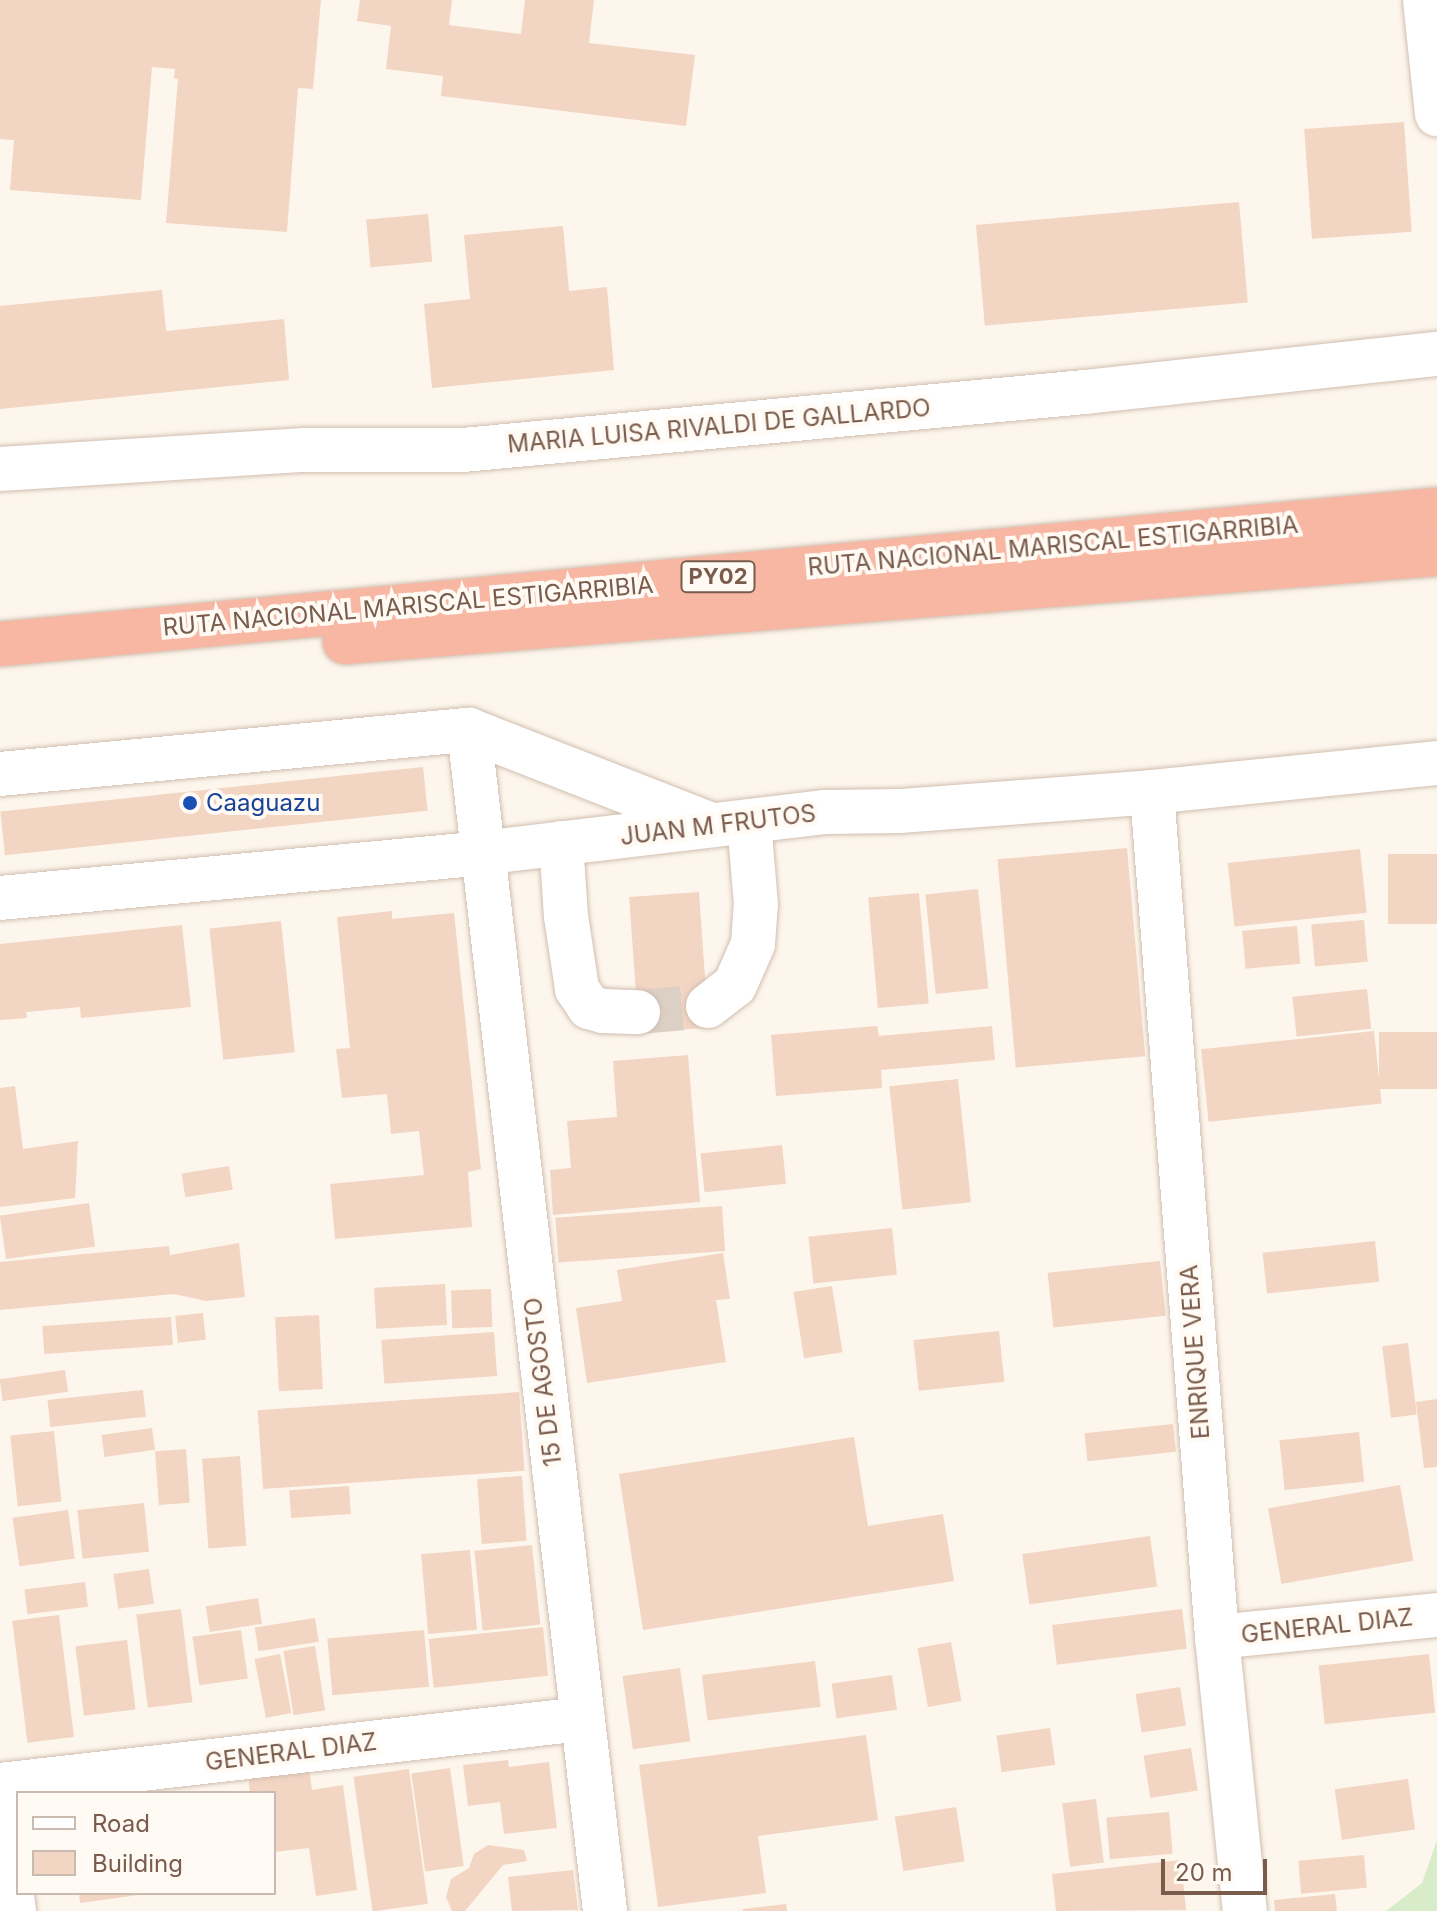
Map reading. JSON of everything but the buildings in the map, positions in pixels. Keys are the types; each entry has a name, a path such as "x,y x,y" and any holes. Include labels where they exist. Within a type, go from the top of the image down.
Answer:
{"highway":[{"name":"RUTA NACIONAL MARISCAL ESTIGARRIBIA","path":"0,644 1437,510"},
{"name":"RUTA NACIONAL MARISCAL ESTIGARRIBIA","path":"0,670 1437,554"}],"street":[{"path":"1425,0 1437,114"},
{"name":"MARIA LUISA RIVALDI DE GALLARDO","path":"0,469 304,450 463,450 1085,392 1437,354"},
{"path":"0,774 469,730 730,823 756,905 753,944 735,985 708,1006"},
{"name":"15 DE AGOSTO","path":"469,730 605,1911"},
{"name":"JUAN M FRUTOS","path":"0,898 481,853 824,812 901,811 1152,792 1437,763"},
{"name":"ENRIQUE VERA","path":"1152,792 1217,1637 1245,1911"},
{"path":"561,843 566,916 577,989 589,1007 638,1012"},
{"name":"GENERAL DIAZ","path":"1217,1637 1437,1615"},
{"name":"GENERAL DIAZ","path":"0,1785 582,1719"},
{"path":"0,1803 14,1911"}],"green space":[{"path":"1437,1840 1437,1911 1386,1911 1422,1883"}],"tunnel":[{"path":"638,1012 708,1006"}],"place":[{"name":"Caaguazu","path":"190,803"}]}
